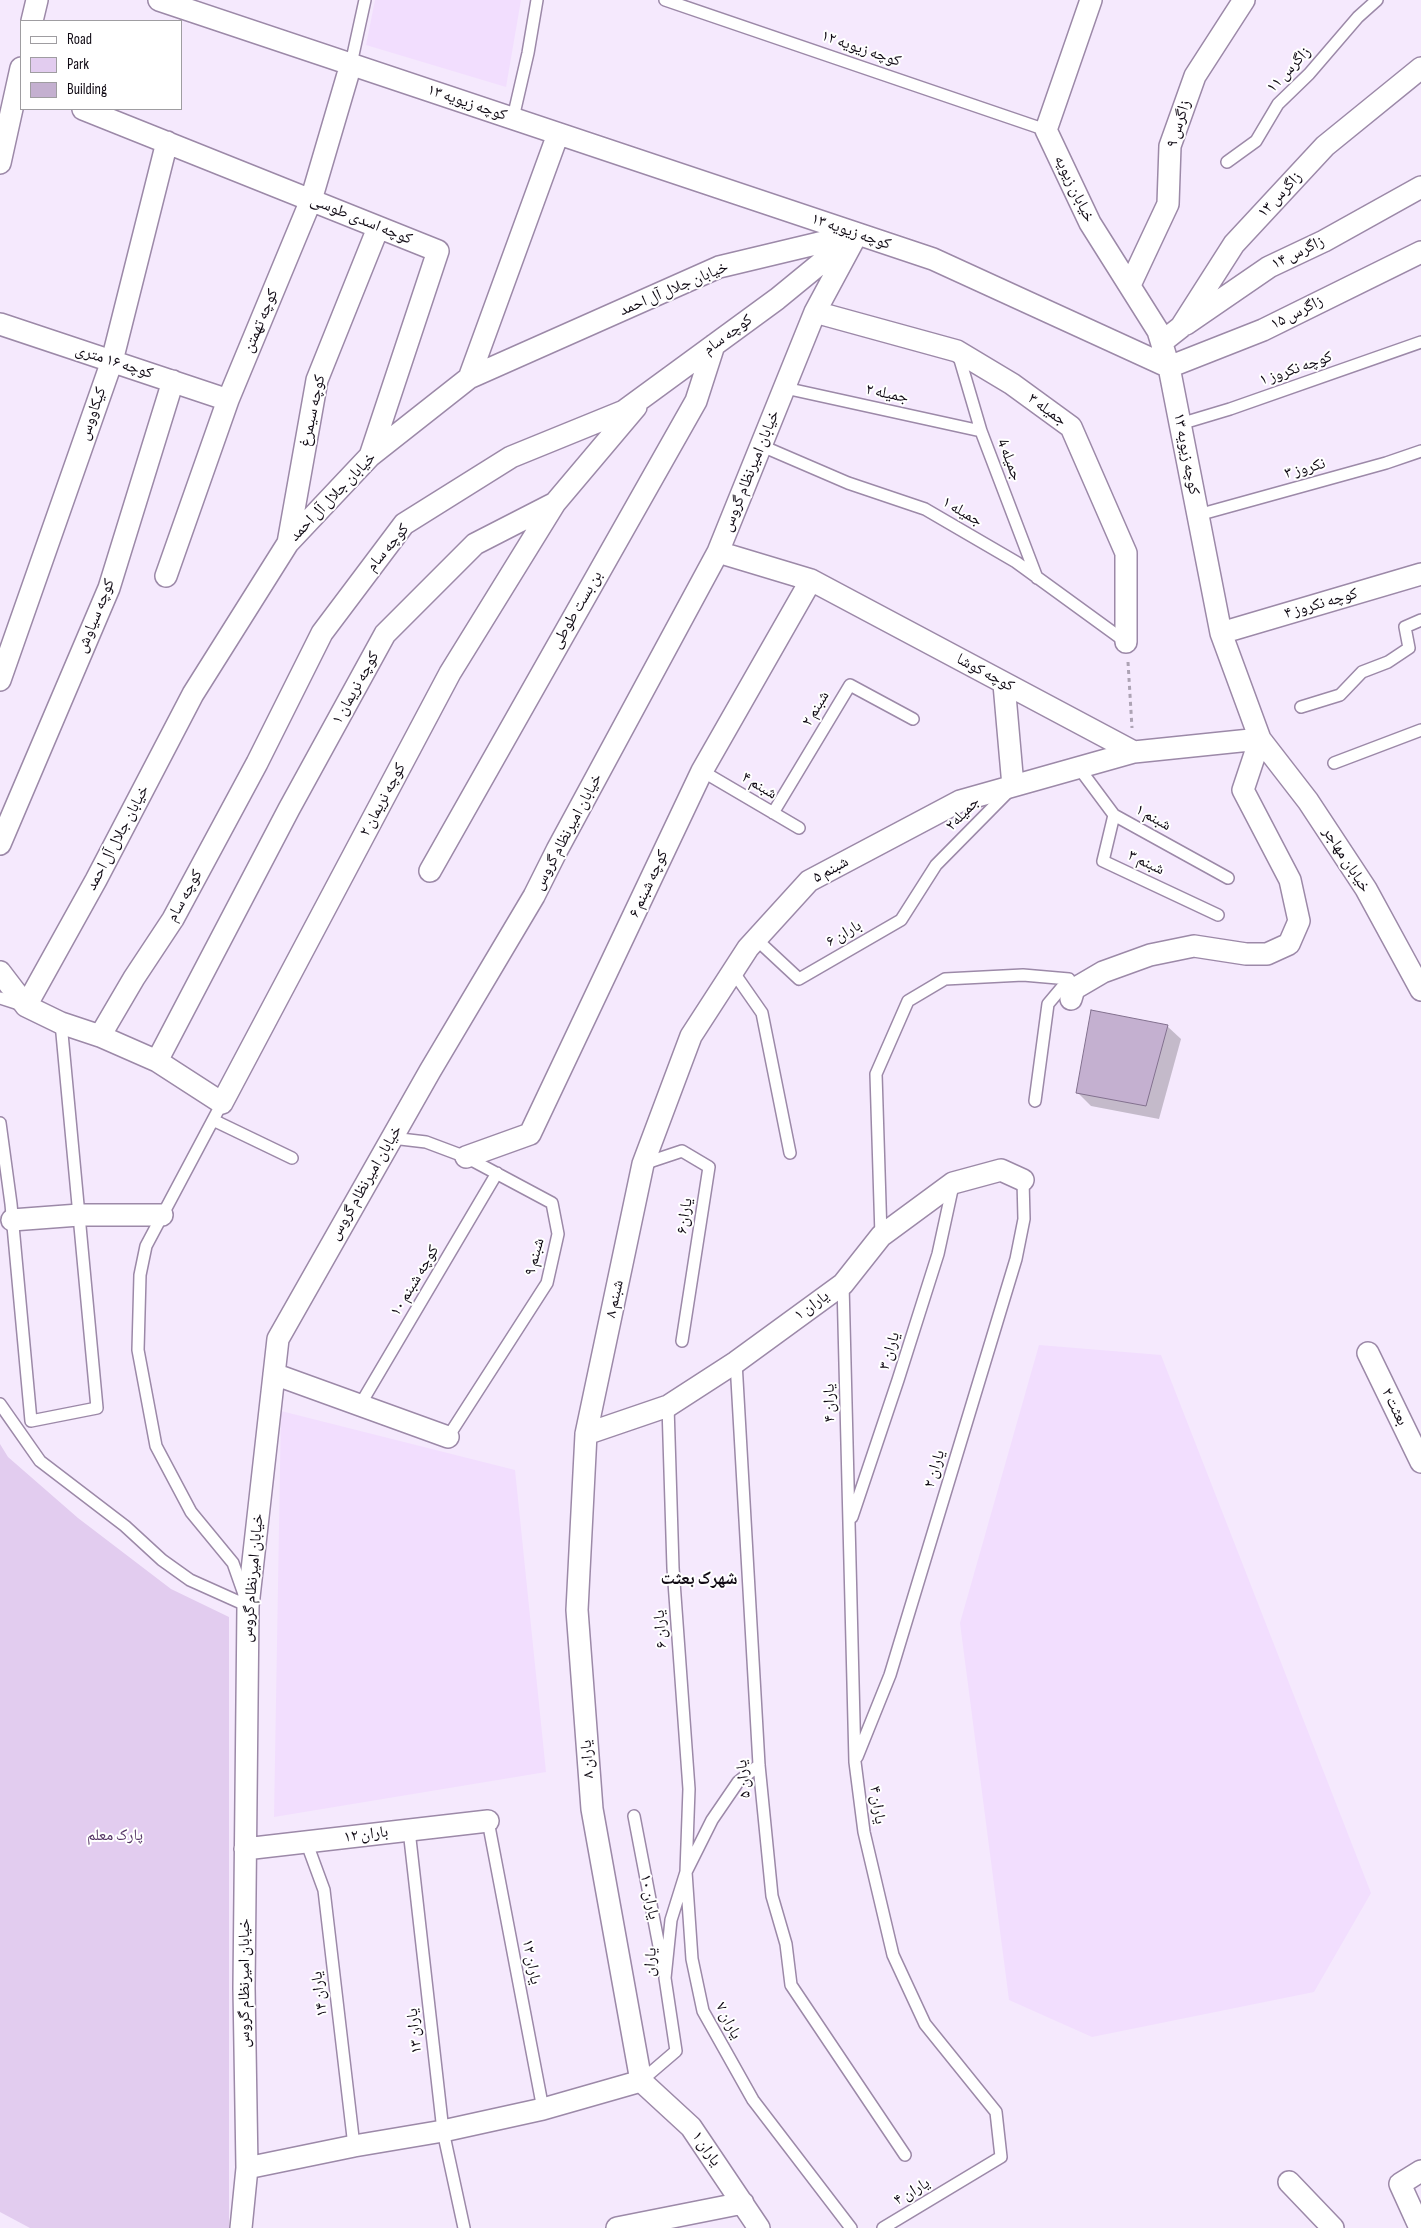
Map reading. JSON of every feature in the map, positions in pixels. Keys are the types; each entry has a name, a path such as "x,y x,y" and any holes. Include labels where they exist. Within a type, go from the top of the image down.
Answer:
{"street":[{"path":"32,20 37,0"},
{"name":"کوچه زیویه ۱۳","path":"159,0 932,259 1169,367 1221,633 1260,739"},
{"path":"1046,130 1091,0"},
{"name":"زاگرس ۹","path":"1130,285 1168,204 1170,146 1195,76 1244,0"},
{"name":"کوچه تهمتن","path":"166,576 228,400 311,200 351,64"},
{"name":"زاگرس ۱۳","path":"1162,342 1180,327 1234,244 1325,146 1421,68"},
{"path":"0,163 20,78"},
{"name":"کوچه اسدی طوسی","path":"86,110 438,251 370,456"},
{"name":"خیابان زیویه","path":"1046,130 1090,223 1158,331 1169,367"},
{"path":"469,378 558,134"},
{"name":"کیکاووس","path":"0,680 112,361 167,142"},
{"name":"زاگرس ۱۴","path":"1180,327 1216,305 1269,267 1324,241 1421,187"},
{"name":"کوچه سیمرغ","path":"288,544 317,380 378,228"},
{"name":"خیابان امیرنظام گروس","path":"241,2228 247,2168 244,1849 248,1606 278,1339 392,1138 534,896 718,552 786,388 815,312 857,234"},
{"name":"کوچه سام","path":"100,1036 134,978 173,919 257,763 322,633 404,524 511,457 624,411 777,299 857,234"},
{"name":"خیابان جلال آل احمد","path":"26,1006 96,880 193,694 288,544 370,456 469,378 719,267 857,234"},
{"name":"زاگرس ۱۵","path":"1169,367 1263,330 1421,252"},
{"name":"جمیله ۳","path":"815,312 957,351 1012,384 1071,427 1126,553 1126,642"},
{"name":"کوچه ۱۶ متری","path":"0,324 228,400"},
{"name":"بن بست طوطی","path":"430,871 696,402 714,345"},
{"name":"کوچه سیاوش","path":"0,844 109,588 172,381"},
{"name":"کوچه نریمان ۱","path":"157,1061 385,634 475,544 555,503 648,394"},
{"name":"کوچه نریمان ۲","path":"217,1112 450,673 555,503"},
{"name":"کوچه کوشا","path":"718,552 811,580 1134,752"},
{"name":"کوچه نکروز ۴","path":"1221,633 1421,574"},
{"name":"کوچه شبنم ۶","path":"466,1157 530,1134 702,771 811,580"},
{"path":"1004,684 1014,786"},
{"path":"1071,999 1074,989 1103,972 1150,955 1194,946 1246,954 1267,954 1289,944 1299,921 1290,880 1243,790 1260,739 1134,752"},
{"name":"خیابان مهاجر","path":"1260,739 1308,801 1366,889 1421,990"},
{"name":"شبنم ۵","path":"643,1164 691,1036 732,970 756,939 809,881 960,801 1134,752"},
{"path":"0,972 26,1006 61,1023 100,1036 157,1061 217,1112"},
{"name":"شبنم ۸","path":"586,1434 643,1164"},
{"name":"یاران ۱","path":"586,1434 668,1406 736,1362 843,1284 881,1236 953,1183 1001,1170 1023,1180"},
{"path":"8,1210 79,1215 162,1216"},
{"name":"بعثت ۲","path":"1368,1353 1421,1462"},
{"path":"274,1374 448,1437"},
{"name":"یاران ۸","path":"586,1434 576,1610 592,1809 641,2081"},
{"name":"باران ۱۲","path":"244,1849 488,1821"},
{"path":"247,2168 354,2146 443,2131 543,2109 641,2081"},
{"name":"یاران ۱","path":"641,2081 691,2127 759,2228"},
{"path":"1420,2228 1400,2184 1421,2170"},
{"path":"1289,2182 1333,2228"},
{"path":"617,2228 743,2203"}],"lane":[{"path":"351,64 365,0"},
{"path":"513,118 528,53 537,0"},
{"name":"کوچه زیویه ۱۲","path":"665,0 1046,130"},
{"name":"زاگرس ۱۱","path":"1227,162 1256,141 1278,104 1309,74 1358,17 1377,0"},
{"name":"کوچه نکروز ۱","path":"1180,424 1230,409 1421,342"},
{"name":"جمیله 4","path":"957,351 981,431 1037,578"},
{"name":"جمیله ۲","path":"786,388 981,431"},
{"name":"جمیله ۱","path":"762,446 848,483 925,509 1016,562 1126,642"},
{"name":"نکروز ۳","path":"1198,515 1386,463 1421,451"},
{"path":"1301,707 1340,695 1362,672 1388,662 1409,648 1405,627 1421,620"},
{"name":"شبنم ۲","path":"773,813 850,684 914,719"},
{"path":"1334,763 1421,730"},
{"name":"شبنم ۱","path":"1079,768 1114,815 1228,878"},
{"name":"شبنم ۴","path":"702,771 799,828"},
{"name":"جمیله۲","path":"936,865 1014,786"},
{"name":"شبنم ۳","path":"1114,815 1103,861 1218,915"},
{"name":"باران ۶","path":"756,939 799,979 901,920 936,865"},
{"path":"732,970 762,1013 790,1153"},
{"path":"881,1236 876,1074 908,1001 945,979 1022,975 1069,979 1048,1004 1036,1101"},
{"path":"0,998 26,1006"},
{"path":"0,1123 31,1421 97,1408 61,1023"},
{"path":"248,1606 233,1563 192,1512 156,1446 138,1350 140,1275 146,1246 217,1112 292,1158"},
{"name":"شبنم ۹","path":"392,1138 426,1142 466,1157 552,1203 558,1234 547,1283 448,1437"},
{"name":"یاران۶","path":"643,1164 682,1151 709,1167 682,1341"},
{"name":"کوچه شبنم ۱۰","path":"360,1405 497,1173"},
{"name":"یاران ۲","path":"855,1762 890,1675 1016,1259 1024,1219 1023,1180"},
{"name":"یاران ۳","path":"849,1526 938,1254 953,1183"},
{"name":"یاران ۴","path":"843,1284 855,1762 864,1832 892,1955 926,2024 996,2112 1001,2157 883,2228"},
{"name":"یاران ۵","path":"736,1362 758,1765 772,1896 786,1944 791,1985 905,2156"},
{"path":"0,1404 40,1461 125,1526 162,1560 190,1580 248,1606"},
{"name":"یاران ۶","path":"668,1406 673,1568 689,1789"},
{"name":"یاران","path":"641,2081 676,2051 665,1978 671,1920 686,1872 712,1820 738,1782 758,1765"},
{"name":"یاران ۷","path":"689,1789 686,1872 692,1959 703,2011 753,2100 850,2228"},
{"name":"یاران ۱۰","path":"634,1816 665,1978"},
{"name":"یاران ۱۲","path":"488,1821 543,2109"},
{"name":"یاران ۱۳","path":"409,1830 443,2131 464,2228"},
{"name":"یاران ۱۴","path":"306,1842 324,1890 354,2146"}],"path":[{"path":"1126,642 1134,752"}],"shaded area":[{"path":"375,0 521,0 506,87 366,45"},
{"path":"1039,1345 1161,1355 1371,1893 1314,1992 1092,2037 1009,2000 960,1623"},
{"path":"281,1411 515,1470 546,1772 274,1817"}],"green space":[{"name":"پارک معلم","path":"0,1444 8,1457 78,1518 171,1589 229,1617 229,2228 30,2228 0,2212"}],"building":[{"path":"1091,1010 1168,1025 1146,1106 1076,1093"}],"district":[{"name":"شهرک بعثت","path":"699,1579"}]}
